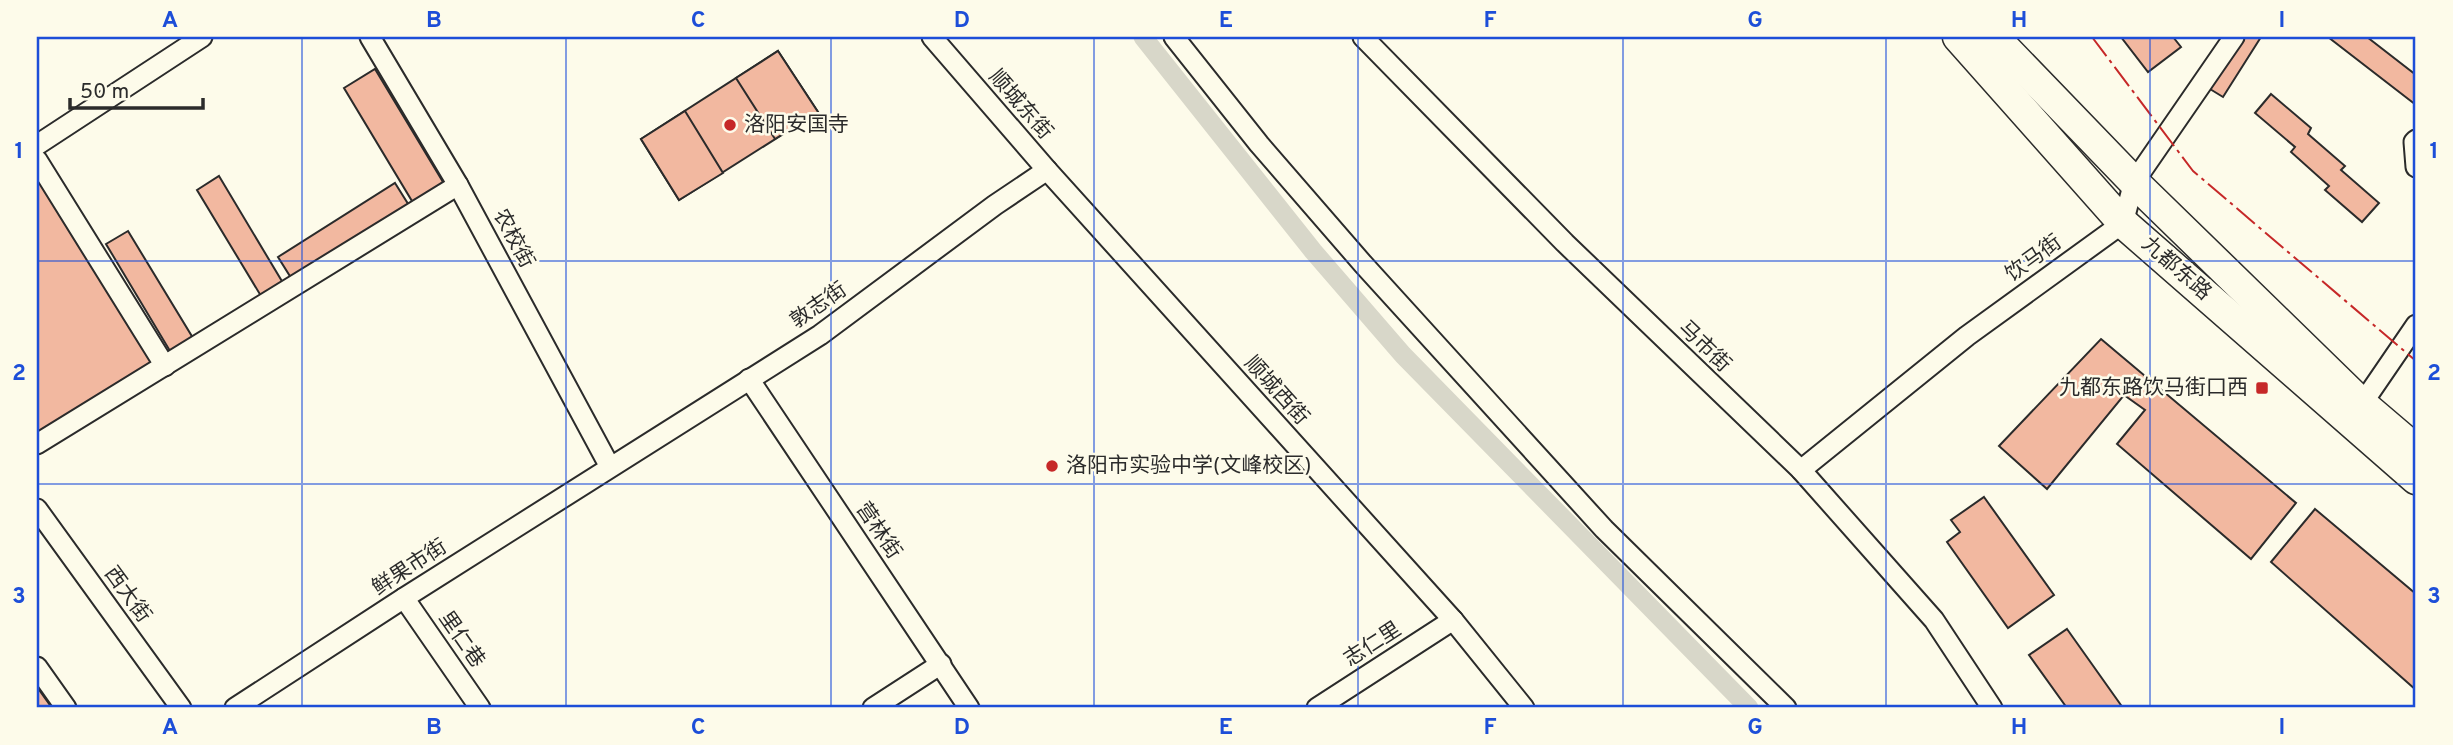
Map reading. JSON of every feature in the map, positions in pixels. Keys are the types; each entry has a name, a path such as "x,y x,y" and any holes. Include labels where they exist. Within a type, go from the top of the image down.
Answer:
{"highway":[{"name":"九都东路","path":"1958,37 2123,223 2416,478"},
{"name":"九都东路","path":"1994,37 2134,182 2361,404 2416,450"}],"street":[{"path":"37,145 202,37"},
{"name":"农校街","path":"370,37 458,186 610,467"},
{"name":"顺城东街","path":"932,37 1046,170"},
{"path":"1174,37 1259,144 1363,264 1604,529 1786,708"},
{"name":"马市街","path":"1363,37 1565,243 1801,470 1934,620 1992,708"},
{"path":"2123,223 2134,182 2234,37"},
{"path":"2416,140 2416,167"},
{"path":"37,160 165,366"},
{"name":"敦志街","path":"610,467 820,335 1046,170"},
{"name":"顺城西街","path":"1046,170 1453,620 1524,708"},
{"path":"37,444 458,186"},
{"name":"饮马街","path":"1801,470 1967,336 2123,223"},
{"path":"2361,404 2416,326"},
{"name":"营林街","path":"749,379 969,708"},
{"name":"鲜果市街","path":"235,708 610,467"},
{"name":"西大街","path":"37,509 181,708"},
{"name":"里仁巷","path":"404,598 480,708"},
{"name":"志仁里","path":"1325,706 1453,620"},
{"path":"873,708 941,664"},
{"path":"37,667 66,708"}],"building":[{"path":"2121,37 2173,37 2181,47 2148,72"},
{"path":"2243,37 2261,37 2223,97 2210,89"},
{"path":"2328,37 2367,37 2416,75 2416,105"},
{"name":"洛阳安国寺","path":"778,51 818,112 679,200 641,139"},
{"path":"778,51 818,112 775,139 736,78"},
{"path":"375,69 446,187 415,206 344,88"},
{"path":"2271,94 2311,128 2308,134 2345,166 2341,170 2379,203 2362,222 2325,190 2329,186 2291,152 2295,147 2255,113"},
{"path":"685,111 723,173 679,200 641,139"},
{"path":"219,176 286,288 264,301 197,190"},
{"path":"41,182 156,363 37,439 37,185"},
{"path":"395,183 410,207 293,281 278,257"},
{"path":"128,231 196,343 173,356 106,244"},
{"path":"2101,339 2296,503 2251,559 2117,444 2145,410 2124,395 2047,489 1999,446"},
{"path":"1984,497 2054,595 2008,628 1947,542 1960,532 1951,520"},
{"path":"2315,509 2416,594 2416,690 2271,562"},
{"path":"2067,629 2123,708 2067,708 2029,655"},
{"path":"37,687 52,708 37,708"}],"waterway":[{"path":"1143,37 1313,251 1403,355 1749,708"}],"power":[{"path":"2092,37 2193,171 2416,361"}],"place":[{"name":"洛阳安国寺","path":"730,125"},
{"name":"九都东路饮马街口西","path":"2262,388"},
{"name":"洛阳市实验中学(文峰校区)","path":"1052,466"}]}
